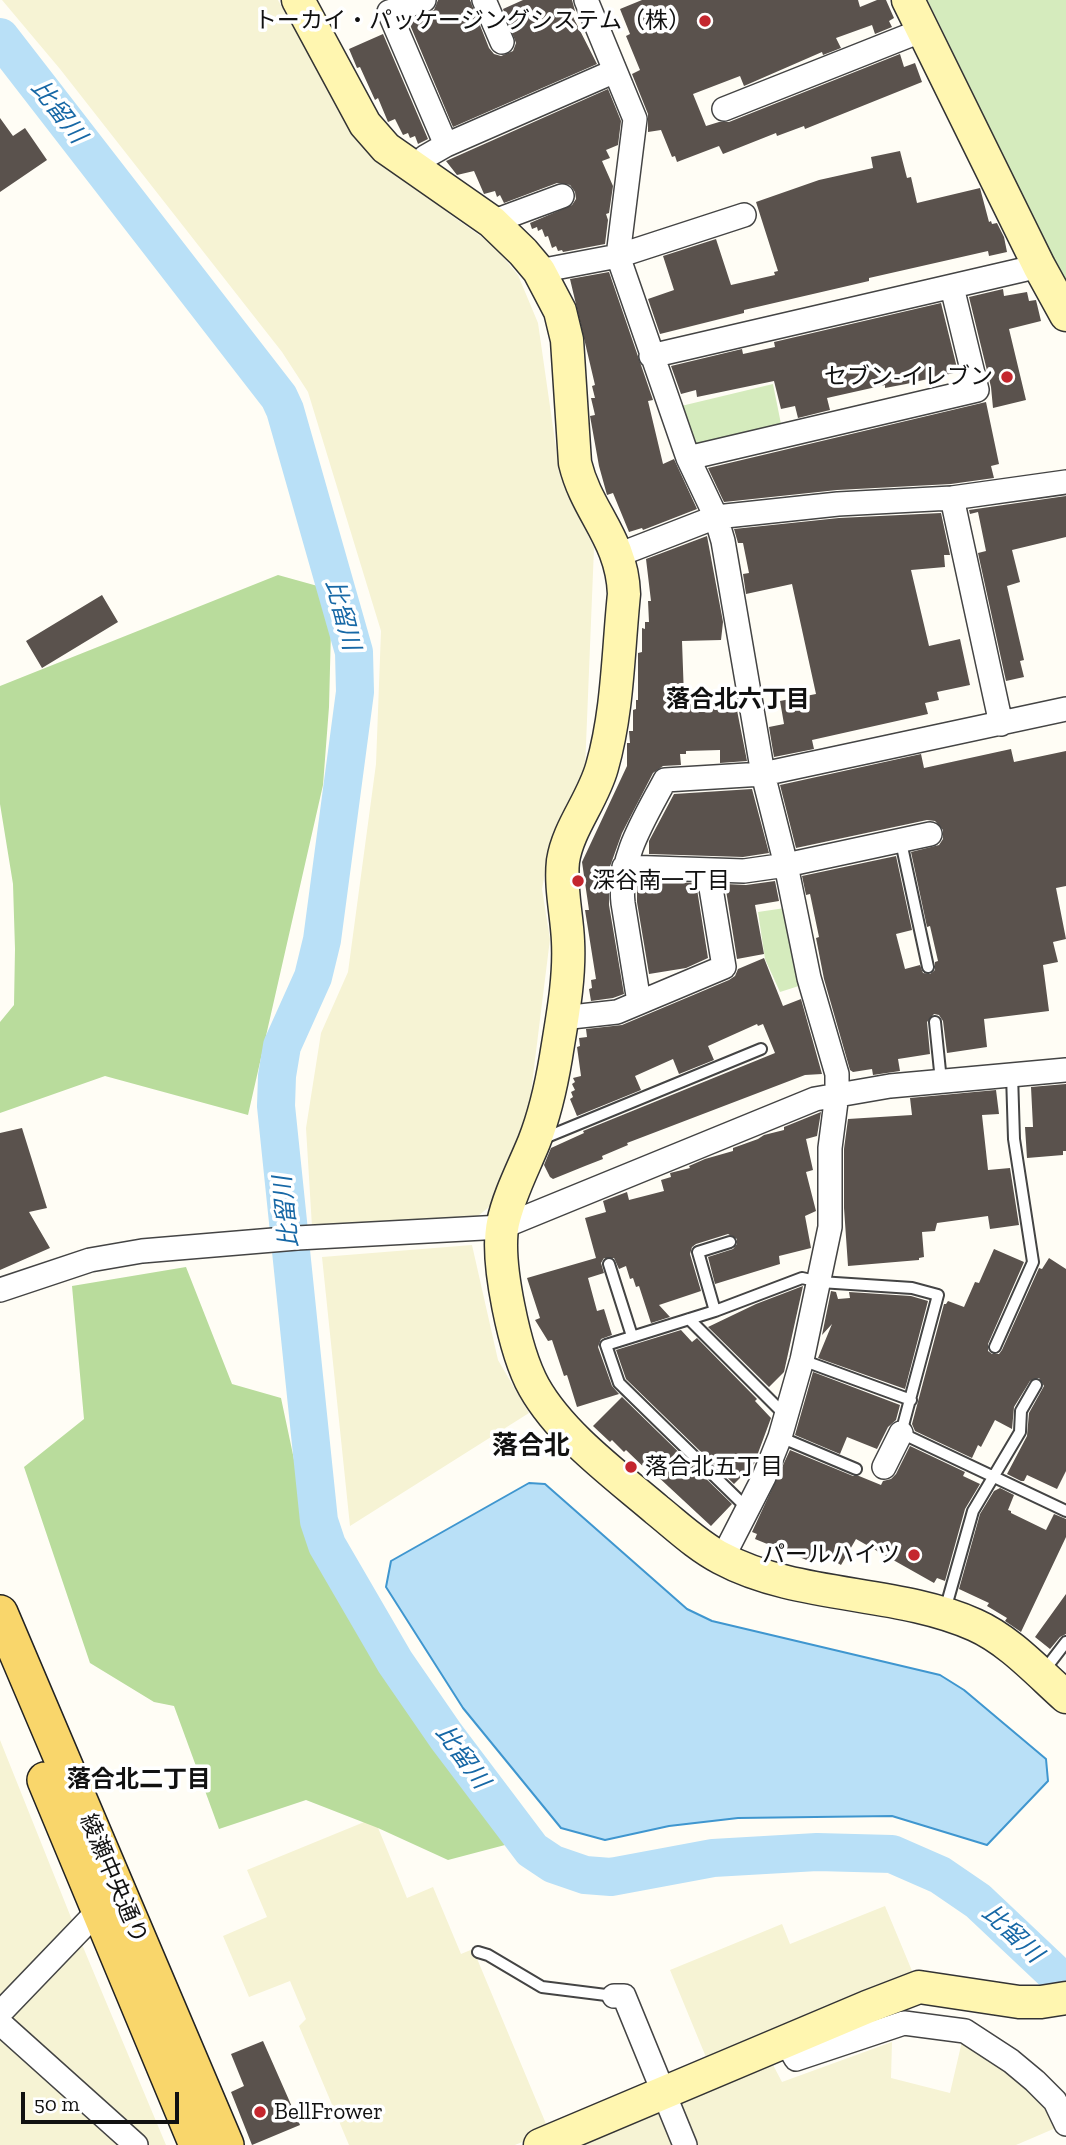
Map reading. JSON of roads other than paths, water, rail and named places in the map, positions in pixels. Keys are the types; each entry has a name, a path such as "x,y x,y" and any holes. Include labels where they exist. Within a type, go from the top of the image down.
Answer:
{"main road":[{"name":"綾瀬中央通り","path":"0,1613 226,2145"},
{"name":"綾瀬中央通り","path":"0,1673 197,2145"}],"street":[{"path":"298,0 365,124 386,148 492,222 539,271 560,311 567,340 577,474 618,555 624,578 610,732 601,771 587,806 569,839 564,858 562,878 568,941 568,978 548,1100 502,1227 508,1300 524,1367 534,1388 550,1410 581,1444 698,1544 722,1559 754,1572 945,1613 978,1626 1005,1644 1066,1697"},
{"path":"424,0 389,12 446,145"},
{"path":"484,0 502,42"},
{"path":"586,0 635,119 618,256 688,458 716,517 723,541 763,774 786,865 809,978 836,1074 837,1094 830,1148 830,1227 802,1360 783,1426 764,1477 722,1559"},
{"path":"908,0 1039,266 1066,315"},
{"path":"724,109 923,30"},
{"path":"417,170 425,158 446,145 615,71"},
{"path":"492,222 562,196"},
{"path":"539,271 618,256 744,215"},
{"path":"651,356 1039,266"},
{"path":"688,458 977,390 952,287"},
{"path":"618,555 716,517 838,504 952,498 1066,482"},
{"path":"952,498 1001,724"},
{"path":"639,1002 621,888 624,867 665,780 763,774 1066,709"},
{"path":"624,867 744,871 786,865 930,834"},
{"path":"562,1018 617,1012 724,967 708,870"},
{"path":"0,1290 102,1257 297,1238 502,1227 806,1101 837,1094 941,1081 1066,1070"},
{"path":"884,1467 901,1433"},
{"path":"0,2013 99,1910"},
{"path":"540,2145 919,1987 1019,2002 1063,1999"},
{"path":"614,1996 624,1996 685,2145"},
{"path":"786,2042 796,2059 904,2022 965,2031 1011,2060 1035,2081 1055,2101 1066,2124"},
{"path":"0,2023 136,2145"}],"lane":[{"path":"901,842 928,967"},
{"path":"935,1022 941,1081"},
{"path":"533,1143 761,1049"},
{"path":"995,1347 1032,1262 1014,1139 1012,1074"},
{"path":"715,1311 698,1252 730,1242"},
{"path":"609,1265 632,1336"},
{"path":"747,1508 620,1383 606,1345 715,1311 802,1278 820,1282 912,1288 938,1295 901,1433 1066,1511"},
{"path":"688,1319 783,1426 856,1469"},
{"path":"802,1360 911,1400"},
{"path":"945,1613 973,1511 1020,1432 1021,1411 1036,1385"},
{"path":"1041,1674 1066,1642"},
{"path":"478,1952 488,1955 542,1987 614,1996"}],"water":[{"path":"529,1483 545,1484 687,1609 712,1621 940,1675 964,1690 1046,1759 1048,1781 987,1845 892,1816 738,1818 669,1826 605,1840 561,1828 463,1708 386,1587 391,1561"}],"waterway":[{"name":"比留川","path":"0,37 279,397 354,652 355,692 322,940 313,977 282,1046 276,1106 319,1521 327,1545 395,1662 446,1736 532,1850 553,1864 585,1875 611,1877 713,1858 817,1852 892,1854 940,1875 978,1901 1066,1984"}],"place":[{"name":"トーカイ・パッケージングシステム（株）","path":"705,21"},
{"name":"セブン-イレブン","path":"1007,377"},
{"name":"深谷南一丁目","path":"578,881"},
{"name":"落合北五丁目","path":"631,1467"},
{"name":"パールハイツ","path":"914,1555"},
{"name":"BellFrower","path":"260,2112"}],"district":[{"name":"落合北六丁目","path":"738,700"},
{"name":"落合北","path":"531,1447"},
{"name":"落合北二丁目","path":"139,1780"}]}
